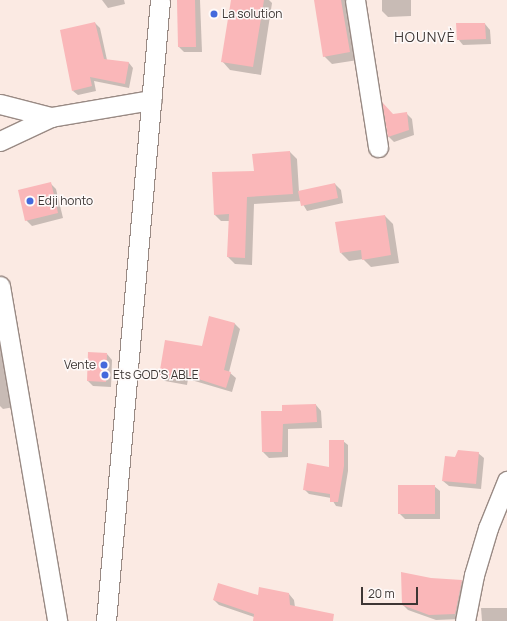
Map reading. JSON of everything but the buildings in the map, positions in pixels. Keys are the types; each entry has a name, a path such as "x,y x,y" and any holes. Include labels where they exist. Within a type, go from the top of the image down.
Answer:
{"street":[{"path":"106,621 130,324 152,100 160,0"},
{"path":"355,0 378,147"},
{"path":"0,142 51,117 152,100"},
{"path":"0,104 51,117"},
{"path":"0,286 57,621"},
{"path":"465,621 474,575 488,528 507,481"}],"place":[{"name":"La solution","path":"214,14"},
{"name":"Edji honto","path":"30,201"},
{"name":"Vente","path":"104,365"},
{"name":"Ets GOD'S ABLE","path":"105,375"}],"district":[{"name":"HOUNVÈ","path":"425,37"}]}
